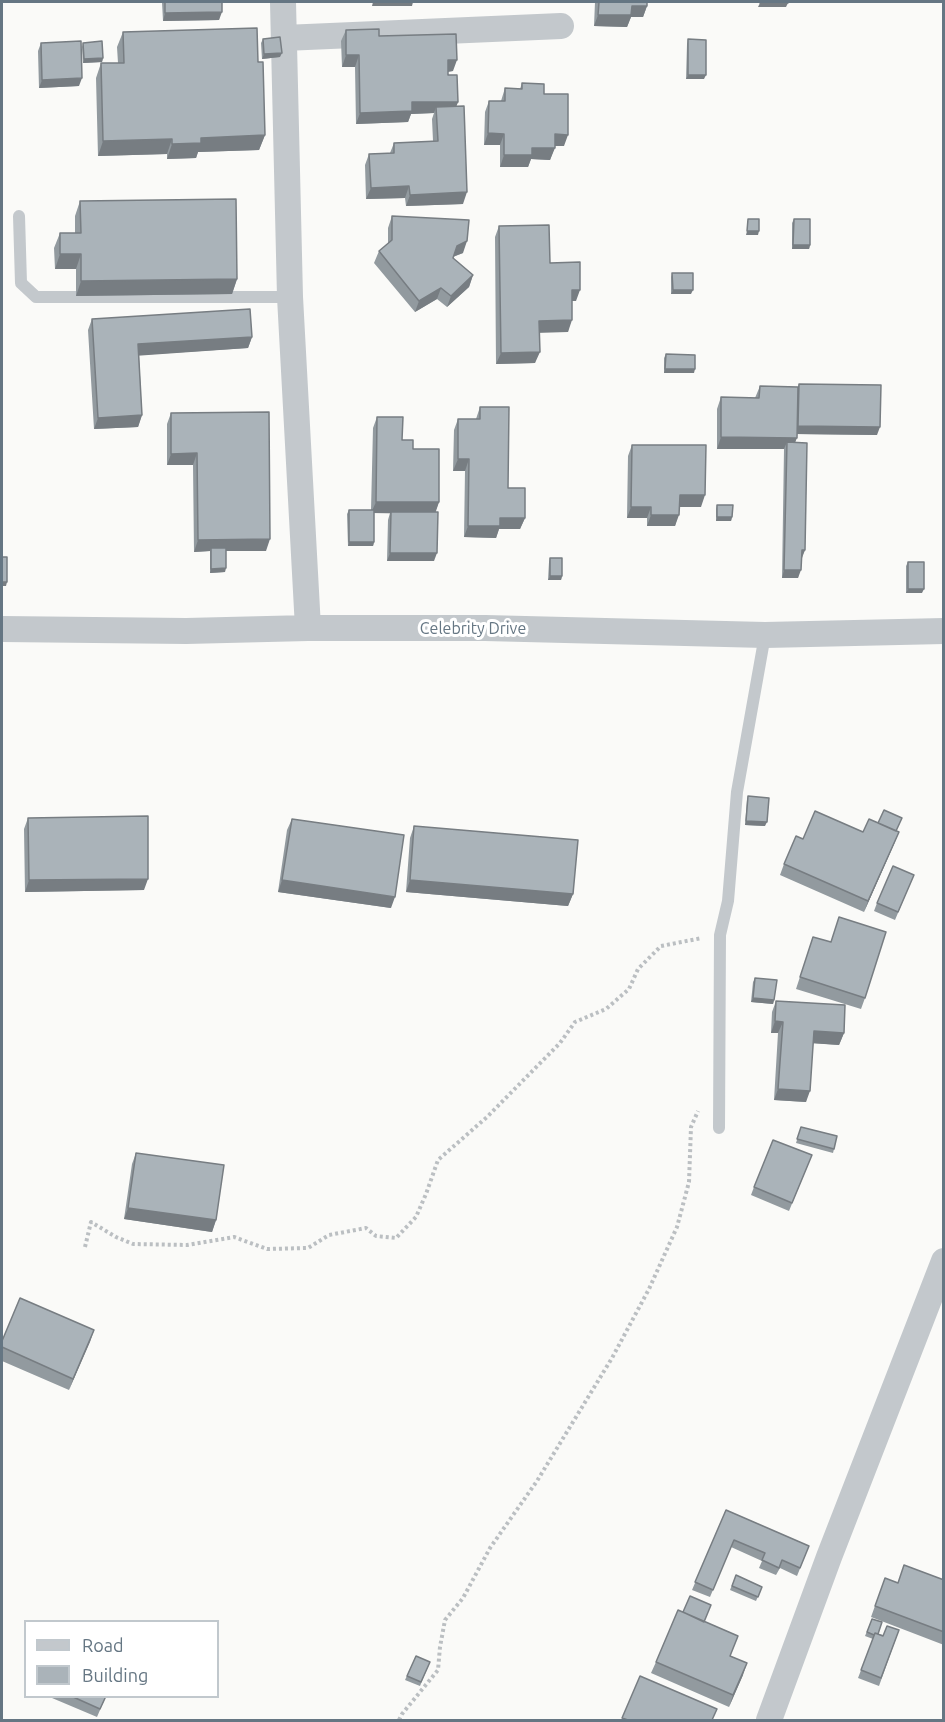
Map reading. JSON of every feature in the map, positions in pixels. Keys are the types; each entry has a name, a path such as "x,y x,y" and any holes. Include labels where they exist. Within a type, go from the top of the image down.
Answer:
{"street":[{"path":"283,2 290,297 308,628"},
{"path":"284,38 561,26"},
{"name":"Celebrity Drive","path":"2,629 186,631 308,628 508,628 765,635 944,631"},
{"path":"769,1720 829,1557 944,1261"}],"lane":[{"path":"19,216 21,283 36,297 290,297"},
{"path":"719,1128 720,934 728,901 737,792 765,635"}],"path":[{"path":"85,1247 91,1222 116,1238 133,1244 188,1245 234,1237 267,1249 308,1248 329,1235 366,1228 376,1236 396,1238 416,1217 438,1160 487,1117 560,1043 575,1022 606,1009 629,989 638,969 661,946 720,934"},
{"path":"399,1720 438,1670 445,1620 463,1598 490,1548 537,1481 612,1359 649,1290 678,1227 689,1182 691,1127 700,1107"}],"building":[{"path":"165,2 222,2 222,12 165,13"},
{"path":"599,2 647,2 647,6 632,6 631,15 598,15"},
{"path":"788,2 788,3 760,3"},
{"path":"257,28 258,62 263,62 265,135 201,138 201,143 172,144 172,139 103,141 101,63 124,63 123,32"},
{"path":"379,29 379,36 456,34 457,60 448,60 448,75 457,75 458,102 412,102 412,111 360,113 359,55 346,55 346,30"},
{"path":"280,37 282,53 264,54 263,39"},
{"path":"688,39 706,40 706,75 688,75"},
{"path":"81,41 82,78 42,80 41,43"},
{"path":"102,41 103,58 84,59 83,43"},
{"path":"522,83 544,84 544,94 568,94 568,135 555,134 555,148 532,148 532,155 504,155 504,134 488,133 489,101 505,101 505,88 522,89"},
{"path":"464,106 467,192 410,195 409,186 371,188 369,154 394,153 394,143 438,141 436,107"},
{"path":"236,199 237,279 81,281 81,254 60,254 60,233 81,233 80,201"},
{"path":"392,216 469,220 467,241 457,246 453,258 473,275 451,296 441,288 419,301 379,251 392,240"},
{"path":"748,219 759,219 759,231 747,231"},
{"path":"794,219 810,219 810,245 793,245"},
{"path":"549,225 550,263 580,262 580,290 572,290 572,320 539,321 540,352 501,353 499,226"},
{"path":"672,273 693,273 693,290 673,290"},
{"path":"250,309 252,337 138,344 142,415 98,418 92,319"},
{"path":"666,354 695,355 695,369 665,369"},
{"path":"799,384 881,385 880,427 798,426"},
{"path":"760,386 798,387 797,438 721,437 721,397 759,398"},
{"path":"480,407 509,407 508,488 525,488 525,518 500,518 500,526 468,526 469,459 458,459 458,419 480,419"},
{"path":"269,412 270,539 198,540 197,453 171,454 171,413"},
{"path":"377,417 403,417 402,440 413,440 413,449 439,449 439,502 376,502"},
{"path":"787,442 807,443 805,550 802,550 801,570 784,570"},
{"path":"632,445 706,445 705,495 680,495 679,515 651,515 651,507 631,507"},
{"path":"717,505 733,505 732,517 717,517"},
{"path":"349,510 374,510 374,542 349,542"},
{"path":"391,512 438,512 437,553 390,553"},
{"path":"211,548 226,548 226,568 211,569"},
{"path":"2,557 7,557 7,582 2,582"},
{"path":"550,558 562,558 562,576 550,576"},
{"path":"908,562 924,562 924,589 908,589"},
{"path":"748,796 769,798 767,822 746,821"},
{"path":"884,810 902,818 896,831 878,823"},
{"path":"815,811 863,832 869,819 899,832 868,901 784,864 796,836 803,839"},
{"path":"148,816 148,879 29,880 28,818"},
{"path":"292,819 404,835 395,897 282,880"},
{"path":"414,826 578,840 573,894 410,880"},
{"path":"893,866 914,875 898,912 877,903"},
{"path":"839,917 886,932 865,998 800,977 813,937 831,942"},
{"path":"755,978 777,980 774,1000 753,998"},
{"path":"776,1001 845,1005 844,1033 814,1031 810,1091 778,1089 783,1022 775,1021"},
{"path":"801,1127 837,1136 834,1149 797,1139"},
{"path":"773,1140 812,1155 792,1203 754,1187"},
{"path":"136,1153 224,1165 216,1220 128,1208"},
{"path":"20,1298 94,1330 73,1379 2,1347 2,1341"},
{"path":"726,1510 809,1546 800,1568 782,1560 779,1568 762,1560 765,1553 734,1540 713,1590 695,1582"},
{"path":"904,1565 944,1580 944,1632 875,1606 885,1578 898,1583"},
{"path":"736,1575 762,1587 758,1597 732,1586"},
{"path":"690,1596 711,1605 704,1622 683,1612"},
{"path":"678,1610 738,1636 730,1656 747,1663 733,1695 656,1662"},
{"path":"872,1619 882,1622 878,1634 867,1632"},
{"path":"887,1626 899,1630 881,1678 861,1670 875,1633 883,1636"},
{"path":"416,1656 430,1662 421,1682 407,1676"},
{"path":"640,1676 717,1709 712,1720 628,1720 622,1718"},
{"path":"75,1698 105,1698 100,1709"}]}
